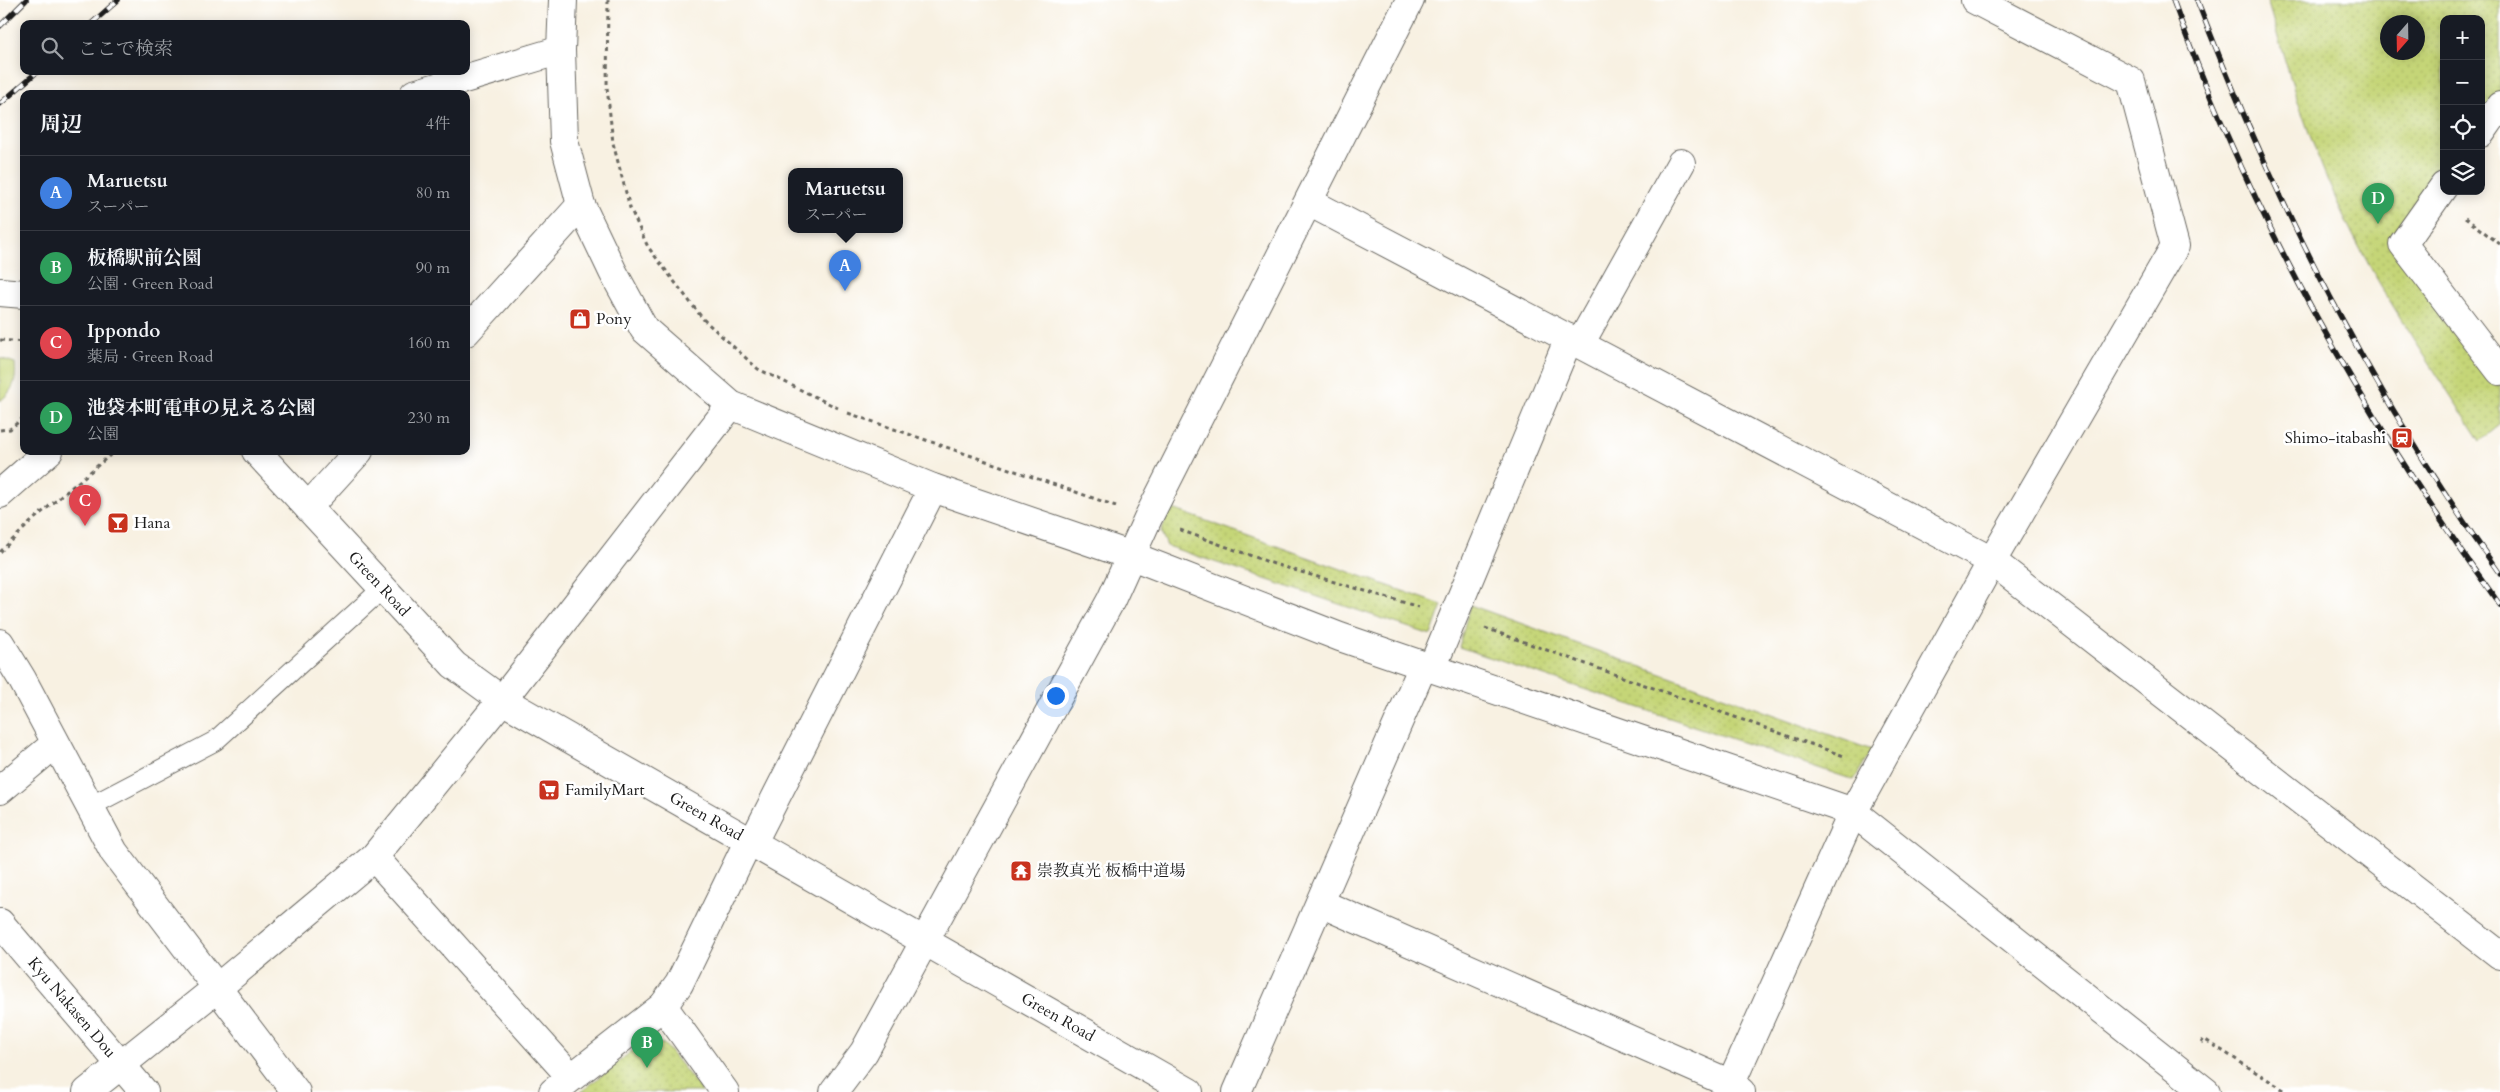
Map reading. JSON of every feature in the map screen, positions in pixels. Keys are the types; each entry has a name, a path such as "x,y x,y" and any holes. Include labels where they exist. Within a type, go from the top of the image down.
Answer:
{"street":[{"path":"563,0 561,50 564,141 581,205 613,272 644,329 731,406 933,488 1132,556 1340,637 1853,812 2206,1092"},
{"path":"834,1092 864,1052 1110,600 1148,518 1410,0"},
{"path":"1320,903 1733,1089 1853,812 1992,561 2175,246 2131,81 1975,0"},
{"path":"427,90 561,50"},
{"path":"2485,127 2500,106"},
{"path":"1237,1092 1320,903 1575,341 1682,163"},
{"path":"2440,192 2403,244 2500,370"},
{"path":"1309,202 1992,561 2500,954"},
{"path":"470,328 581,205"},
{"path":"0,292 20,294"},
{"path":"87,1092 218,988 374,857 502,700 731,406"},
{"path":"0,494 45,455"},
{"name":"Green Road","path":"260,455 454,664 502,700 1189,1092"},
{"path":"308,507 355,455"},
{"path":"374,857 562,1084 663,1006 679,984 933,488"},
{"path":"0,644 22,679 114,852 296,1092"},
{"path":"0,790 55,744"},
{"name":"Kyu Nakasen Dou","path":"0,923 144,1092"},
{"path":"663,1006 725,1092"}],"lane":[{"path":"89,807 215,741 383,588"}],"path":[{"path":"2443,195 2500,244"},
{"path":"0,340 20,342"},
{"path":"0,430 10,429 20,420"},
{"path":"0,552 34,519 110,455"},
{"path":"2200,1045 2204,1039 2287,1092"}],"green space":[{"path":"2267,0 2500,0 2500,91 2485,112 2485,15 2440,15 2440,178 2394,244 2500,382 2500,425 2480,441 2369,266 2327,179 2299,104"},
{"path":"0,358 15,363 16,369 15,380 9,393 0,401"},
{"path":"1170,508 1442,605 1431,635 1167,546 1161,532"},
{"path":"1470,605 1872,750 1854,780 1459,647"},
{"path":"643,1042 664,1044 703,1092 581,1092"}],"railway":[{"path":"0,26 26,0"},
{"path":"96,20 118,0"},
{"path":"2173,0 2204,81 2238,160 2275,238 2315,314 2403,463 2450,535 2500,605"},
{"path":"2197,0 2260,152 2330,297 2409,437 2453,506 2500,574"},
{"path":"0,104 33,75"}],"place":[{"name":"池袋本町電車の見える公園","path":"2378,224"},
{"name":"Maruetsu","path":"845,291"},
{"name":"Pony","path":"580,319"},
{"name":"Shimo-itabashi","path":"2402,438"},
{"name":"Hana","path":"118,523"},
{"name":"Ippondo","path":"85,526"},
{"name":"FamilyMart","path":"549,790"},
{"name":"崇教真光 板橋中道場","path":"1021,871"},
{"name":"板橋駅前公園","path":"647,1068"}]}
